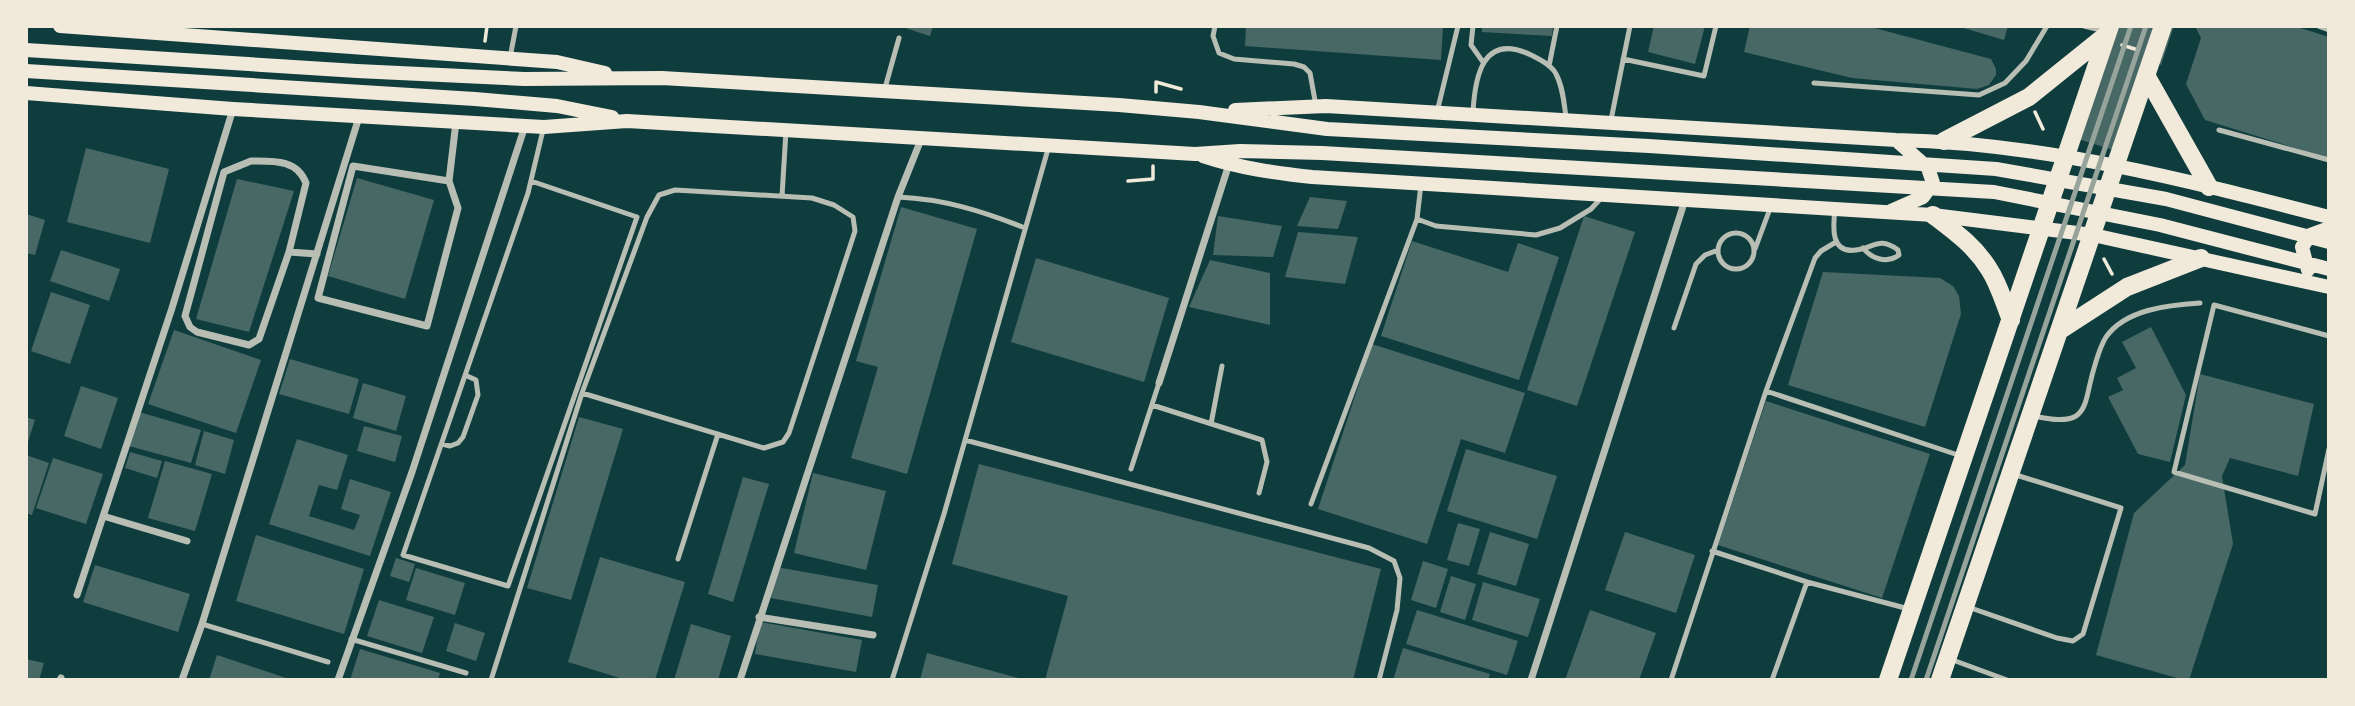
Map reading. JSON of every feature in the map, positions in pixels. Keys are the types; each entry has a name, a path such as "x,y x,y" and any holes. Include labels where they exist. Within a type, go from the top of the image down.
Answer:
{"main road":[{"path":"60,26 557,61 621,77"},
{"path":"1940,680 2164,26"},
{"path":"1944,141 2029,97 2110,34"},
{"path":"1888,680 2065,155 2110,34"},
{"path":"26,50 524,79 621,77 884,91 1199,111 1327,129 1649,146 1996,169 2166,198 2329,242"},
{"path":"26,71 557,106 627,121"},
{"path":"2147,77 2209,187"},
{"path":"26,93 233,109 544,127 627,121 786,128 1195,154 1281,151 1994,192 2160,225 2329,269"},
{"path":"1199,111 1316,106 1944,141 2065,155 2209,187 2328,218"},
{"path":"1889,212 1923,197 1933,183 1928,168 1896,140"},
{"path":"1195,154 1229,164 1312,177 1933,215 2093,235 2322,285"},
{"path":"1933,215 1960,236 1991,270 2011,320"},
{"path":"2322,285 2305,264 2302,247 2328,218"},
{"path":"2059,331 2127,287 2201,258"}],"street":[{"path":"78,595 172,308 233,109"},
{"path":"182,680 202,624 359,117"},
{"path":"449,181 353,166 318,298 427,326 458,208 449,181 456,122"},
{"path":"338,680 412,472 525,126"},
{"path":"740,680 898,197 922,136"},
{"path":"251,161 277,161 295,167 302,173 306,183 289,252 259,339 254,344 227,341 197,332 190,327 185,316 224,172 251,161"},
{"path":"1159,383 1229,164"},
{"path":"1531,680 1686,199"},
{"path":"289,252 317,254"},
{"path":"103,516 187,541"},
{"path":"759,617 873,635"}],"lane":[{"path":"510,58 516,26"},
{"path":"1215,26 1213,36 1219,53 1234,59 1304,67 1310,73 1316,106"},
{"path":"1437,113 1458,26"},
{"path":"1473,26 1471,45 1483,62"},
{"path":"1549,66 1557,26"},
{"path":"1610,123 1630,26"},
{"path":"1623,59 1704,76 1716,26"},
{"path":"1814,83 1979,95 2006,83 2026,61 2046,26"},
{"path":"2084,26 2110,34"},
{"path":"2318,26 2329,30"},
{"path":"884,91 899,38"},
{"path":"1473,115 1475,80 1483,62 1498,49 1508,48 1540,59 1556,72 1567,120"},
{"path":"531,181 637,217 508,586 403,555 531,181 544,127"},
{"path":"782,196 786,128"},
{"path":"2219,130 2329,160"},
{"path":"892,680 944,514 1049,145"},
{"path":"1311,503 1416,219 1421,183"},
{"path":"491,680 582,393 647,217 659,195 675,191 812,198 834,205 853,218 855,231 789,433 783,442 764,449 582,393"},
{"path":"1416,219 1436,226 1536,235 1560,228 1591,209 1605,194"},
{"path":"898,197 950,202 1025,228"},
{"path":"1754,252 1747,237 1735,233 1724,237 1718,250 1722,263 1733,268 1749,263 1754,252 1772,205"},
{"path":"1835,209 1833,225 1836,242 1847,250 1876,243 1898,250 1899,255 1882,259 1872,256 1863,248"},
{"path":"1671,680 1766,391 1815,258 1836,242"},
{"path":"1674,328 1696,264 1705,255 1718,250"},
{"path":"2030,416 2061,420 2076,416 2085,404 2106,337 2124,321 2168,305 2200,303"},
{"path":"2329,336 2214,305 2174,472 2315,514 2329,449"},
{"path":"1211,424 1222,366"},
{"path":"442,444 450,446 463,437 478,396 476,380 465,374"},
{"path":"1131,469 1159,383"},
{"path":"1766,391 1964,457"},
{"path":"1152,405 1262,440 1267,462 1259,493"},
{"path":"678,559 718,434"},
{"path":"965,440 1369,548 1394,561 1400,578 1397,610 1379,680"},
{"path":"1965,606 2057,638 2073,641 2083,634 2121,508 2010,473"},
{"path":"1712,551 1807,582 1912,610"},
{"path":"1772,680 1807,582"},
{"path":"202,624 328,662"},
{"path":"351,639 466,673"},
{"path":"1947,658 2007,680"}],"path":[{"path":"2110,34 2144,51"},
{"path":"1156,96 1156,82 1181,89"},
{"path":"2033,107 2043,129"},
{"path":"1128,181 1153,179 1153,165"},
{"path":"2102,255 2116,282"}],"building":[{"path":"899,26 933,26 930,36"},
{"path":"1246,26 1443,26 1441,60 1245,46"},
{"path":"1482,26 1553,26 1552,36 1482,32"},
{"path":"1654,26 1705,26 1695,64 1648,52"},
{"path":"1750,26 1867,26 1991,59 1996,75 1989,85 1977,89 1852,78 1744,52"},
{"path":"1957,26 2008,26 2004,40"},
{"path":"2102,26 2174,26 2161,65 2147,60 2116,151 2078,139"},
{"path":"2195,26 2294,26 2329,37 2327,158 2205,120 2186,84 2201,38"},
{"path":"86,148 169,169 150,243 67,222"},
{"path":"357,178 434,200 405,299 328,276"},
{"path":"237,179 294,191 249,332 196,319"},
{"path":"1310,197 1347,201 1338,229 1297,226"},
{"path":"901,207 977,229 907,474 851,458 878,367 856,361"},
{"path":"26,214 45,220 35,255 26,253"},
{"path":"1218,216 1282,226 1273,257 1213,255"},
{"path":"1584,216 1635,232 1577,406 1527,390"},
{"path":"1298,232 1358,237 1345,284 1285,277"},
{"path":"1412,241 1508,272 1518,243 1559,257 1519,380 1381,336"},
{"path":"61,250 120,269 109,301 50,281"},
{"path":"1036,258 1169,298 1144,382 1011,342"},
{"path":"1210,260 1270,273 1270,325 1189,307"},
{"path":"1823,272 1940,278 1953,286 1959,296 1961,314 1925,427 1788,385"},
{"path":"51,292 90,305 70,364 31,351"},
{"path":"2151,327 2186,395 2170,462 2138,454 2108,397 2123,390 2117,378 2136,368 2122,342"},
{"path":"174,330 261,360 236,433 148,404"},
{"path":"1372,344 1525,393 1505,453 1461,439 1427,544 1318,509"},
{"path":"290,359 359,379 349,414 279,394"},
{"path":"2200,374 2314,404 2298,476 2230,458 2222,476 2233,544 2189,680 2184,680 2096,655 2134,513 2185,465"},
{"path":"363,383 406,396 396,431 353,418"},
{"path":"81,386 118,398 101,449 64,436"},
{"path":"1766,401 1930,454 1882,598 1718,545"},
{"path":"139,412 201,430 191,463 129,446"},
{"path":"26,417 35,420 27,445 26,445"},
{"path":"579,417 623,429 571,600 527,588"},
{"path":"364,426 402,436 395,462 357,451"},
{"path":"204,431 234,440 225,474 195,465"},
{"path":"297,439 348,455 337,490 319,485 309,516 354,530 360,515 341,509 350,479 391,492 370,556 269,524"},
{"path":"1466,449 1557,476 1537,539 1447,511"},
{"path":"130,452 162,461 157,478 125,468"},
{"path":"26,455 49,463 32,515 26,513"},
{"path":"53,458 103,474 86,524 36,508"},
{"path":"165,461 212,474 195,531 148,518"},
{"path":"979,464 1381,569 1353,680 1045,680 1068,596 952,564"},
{"path":"813,473 886,491 866,570 794,553"},
{"path":"743,477 769,484 733,602 708,594"},
{"path":"1458,523 1480,529 1469,566 1447,560"},
{"path":"1490,532 1529,544 1516,586 1477,574"},
{"path":"1625,532 1695,555 1676,613 1605,590"},
{"path":"256,535 364,569 344,634 236,601"},
{"path":"600,557 685,582 655,680 626,680 568,662"},
{"path":"396,558 415,564 409,582 390,576"},
{"path":"1423,561 1448,569 1436,608 1411,600"},
{"path":"95,565 190,594 178,632 83,602"},
{"path":"776,567 878,585 872,617 771,598"},
{"path":"416,568 465,583 455,615 406,600"},
{"path":"1451,576 1476,584 1465,620 1440,612"},
{"path":"1483,582 1540,599 1528,637 1472,620"},
{"path":"379,600 434,617 422,653 367,636"},
{"path":"1417,610 1518,641 1507,675 1406,644"},
{"path":"1590,610 1656,633 1639,680 1565,680"},
{"path":"760,622 862,640 856,672 755,654"},
{"path":"455,623 485,633 476,661 446,651"},
{"path":"691,624 731,636 718,680 674,680"},
{"path":"1403,648 1490,674 1488,680 1393,680"},
{"path":"360,649 440,673 438,680 350,680"},
{"path":"927,653 1022,679 1022,680 920,680"},
{"path":"217,655 289,679 289,680 209,680"},
{"path":"26,659 44,663 39,680 26,680"}],"railway":[{"path":"1911,680 2131,26"},
{"path":"1926,680 2146,26"}]}
